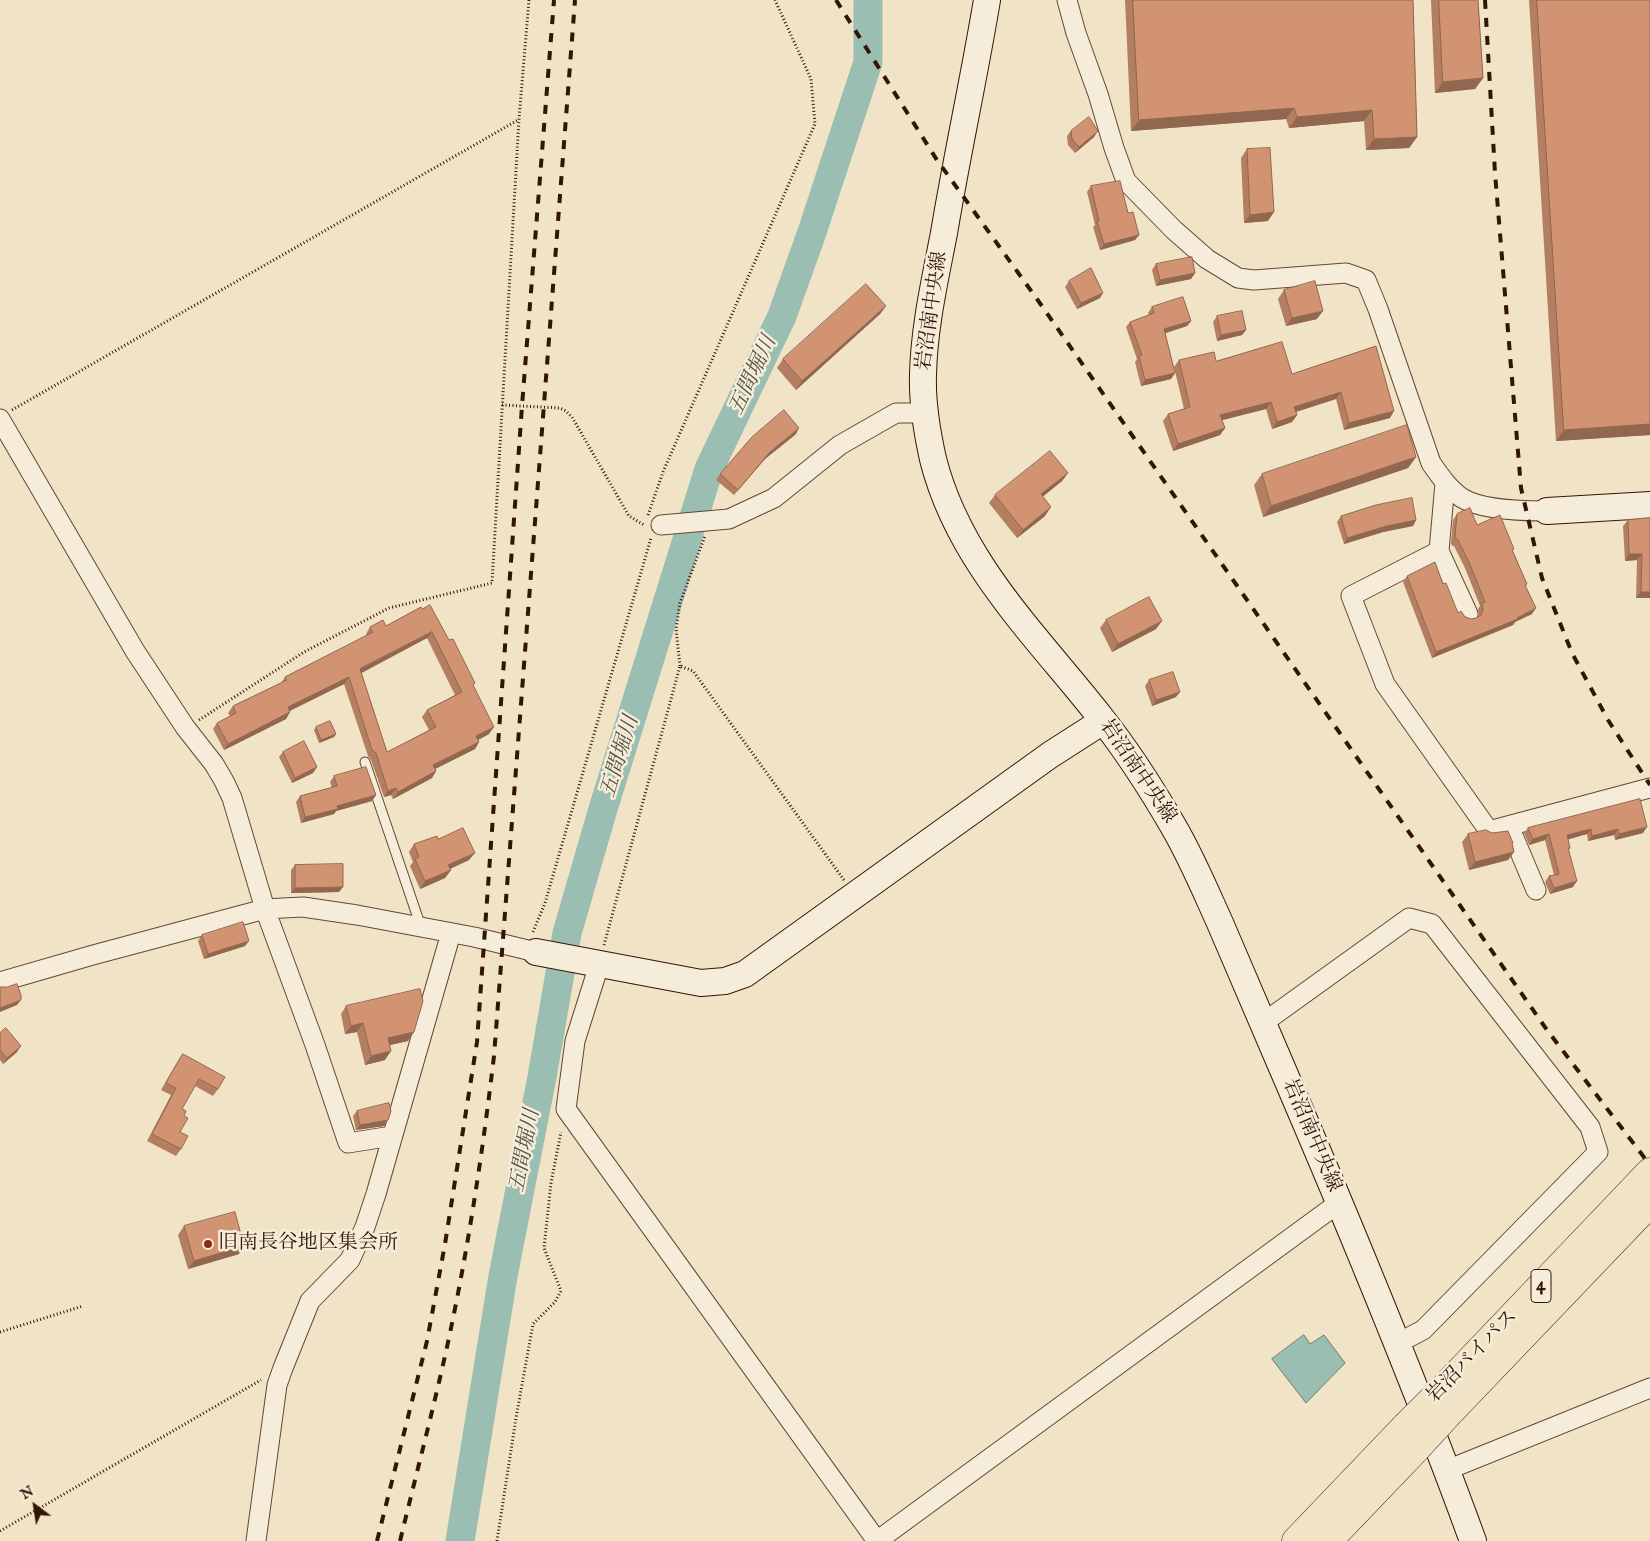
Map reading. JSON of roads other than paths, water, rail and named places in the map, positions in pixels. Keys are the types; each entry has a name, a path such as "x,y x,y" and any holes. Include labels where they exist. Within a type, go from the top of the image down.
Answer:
{"highway":[{"name":"岩沼バイパス","path":"1328,1541 1411,1438 1647,1186"},
{"name":"岩沼バイパス","path":"1296,1541 1411,1438"}],"street":[{"name":"岩沼南中央線","path":"986,0 926,330 923,375 925,413 933,458 944,494 975,558 1008,603 1103,721 1139,770 1174,827 1201,881 1340,1202 1398,1343 1473,1541"},
{"path":"1067,0 1076,33 1126,181 1174,230 1208,259 1238,278 1254,280 1346,273 1366,280 1432,463 1445,483 1464,499 1492,508 1547,511 1650,505"},
{"path":"661,524 729,519 774,498 840,445 896,413 925,413"},
{"path":"4,415 135,651 186,727 214,764 232,798 265,909 315,1045 348,1143 392,1136"},
{"path":"1445,483 1439,551 1468,614"},
{"path":"1439,551 1351,596 1384,684 1489,831 1650,788"},
{"path":"0,982 265,909 303,907 421,927 598,965 701,983 725,981 745,974 1050,755 1103,721"},
{"path":"1509,826 1536,890"},
{"path":"1263,1023 1409,918 1432,924 1590,1127 1598,1152 1424,1330 1398,1343"},
{"path":"256,1541 278,1385 283,1368 310,1301 350,1260 368,1219 451,933"},
{"path":"598,965 574,1041 566,1109 877,1541 1340,1202"},
{"path":"1447,1470 1650,1388"}],"lane":[{"path":"365,762 421,927"}],"water":[{"path":"1304,1335 1310,1344 1324,1335 1345,1363 1306,1403 1272,1359"}],"waterway":[{"name":"五間堀川","path":"460,1541 503,1276 542,1077 567,933 603,809 709,469 782,316 868,62 868,0"}],"railway":[{"path":"377,1541 427,1341 445,1244 477,1042 522,406 554,0"},
{"path":"400,1541 453,1319 479,1169 494,1056 575,0"},
{"path":"836,0 937,160 1037,299 1547,1030 1650,1165"},
{"path":"1485,0 1495,173 1521,488 1542,578 1572,653 1608,720 1650,785"}],"place":[{"name":"旧南長谷地区集会所","path":"208,1244"}]}
